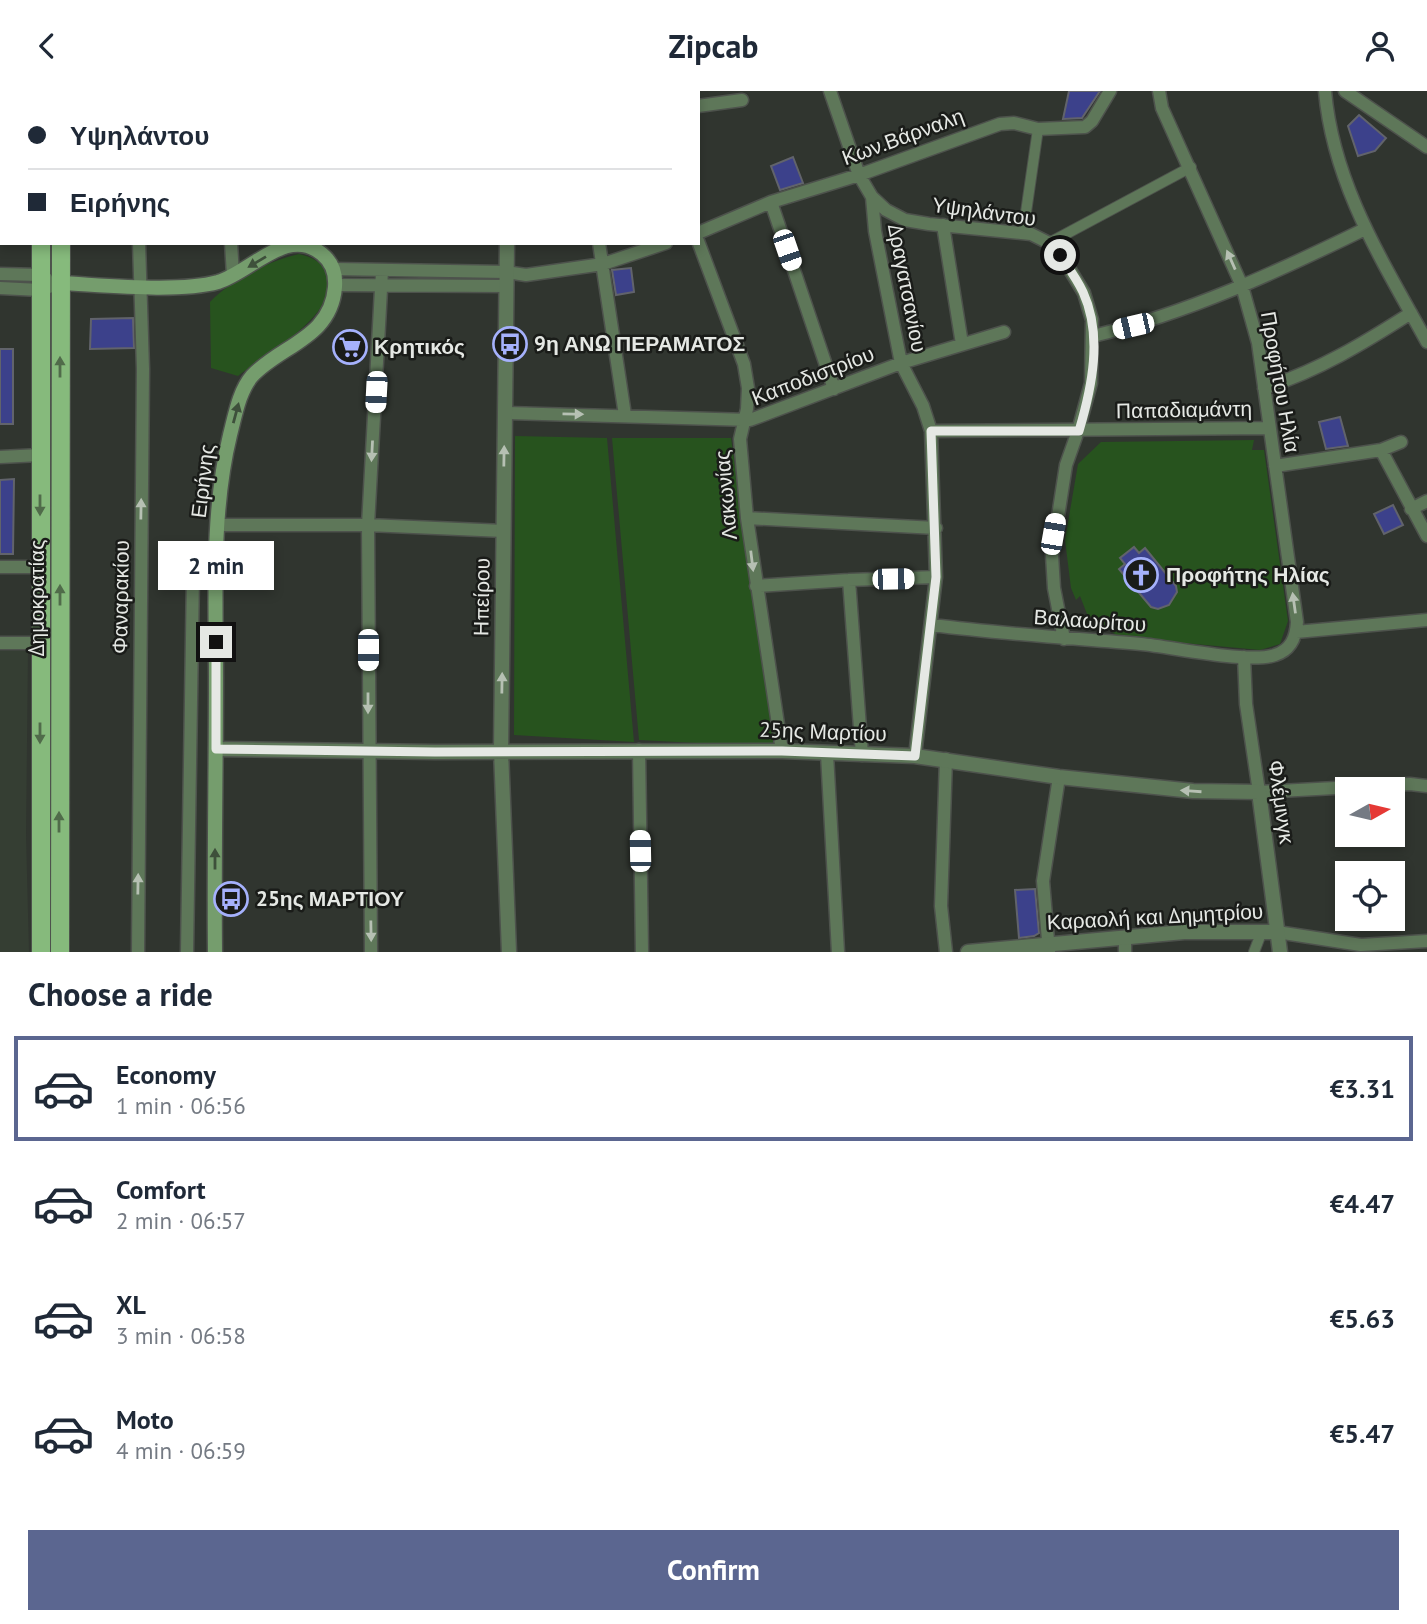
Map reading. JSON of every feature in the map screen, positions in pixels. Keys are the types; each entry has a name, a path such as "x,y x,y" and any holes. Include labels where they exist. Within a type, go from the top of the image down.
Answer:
{"main road":[{"name":"Δημοκρατίας","path":"41,245 41,952"},
{"name":"Δημοκρατίας","path":"60,952 61,245"},
{"path":"60,283 140,286 206,284 233,275 286,246 293,245"},
{"path":"303,245 322,254 334,269"},
{"name":"Ειρήνης","path":"215,952 217,566 218,525 226,453 245,386 261,369 317,329 331,305 335,285 334,269"}],"street":[{"name":"Υψηλάντου","path":"830,91 859,175 872,197 886,210 905,220 1023,233 1049,243 1060,255 1084,293 1092,320 1091,383 1079,431 1066,465 1052,544 1052,571 1064,639"},
{"name":"Κων.Βάρναλη","path":"700,232 771,202 859,175 1000,124 1014,123 1038,129 1085,127 1092,121 1110,91"},
{"path":"1325,91 1334,150 1365,229 1427,342"},
{"path":"1345,91 1427,147"},
{"name":"Προφήτου Ηλία","path":"1155,92 1191,167 1242,286 1258,343 1296,632"},
{"path":"700,106 741,100"},
{"path":"1023,233 1038,129"},
{"path":"1049,243 1191,167"},
{"name":"Δραγατσανίου","path":"872,197 875,231 901,363 923,406 931,431 936,577 915,756"},
{"path":"771,202 834,389"},
{"path":"943,225 962,344"},
{"path":"1093,336 1133,326 1242,286 1365,229"},
{"name":"Φαναρακίου","path":"138,952 143,394 139,245"},
{"path":"231,245 233,275"},
{"name":"Ηπείρου","path":"507,245 501,751 509,952"},
{"path":"599,245 625,415"},
{"path":"335,285 506,279 603,264 660,245"},
{"name":"Λακωνίας","path":"699,245 744,364 748,388 740,439 747,518 782,751"},
{"path":"334,269 506,279"},
{"path":"371,952 368,525 382,271"},
{"path":"0,275 40,283"},
{"path":"0,288 60,283"},
{"path":"1264,388 1320,367 1352,351 1411,313"},
{"name":"Καποδιστρίου","path":"505,413 750,420 901,363 1004,332"},
{"name":"Παπαδιαμάντη","path":"931,431 1269,429"},
{"path":"1275,466 1381,450 1401,442"},
{"path":"1381,450 1427,536"},
{"path":"0,457 40,455"},
{"path":"1411,509 1427,501"},
{"path":"747,518 936,528"},
{"path":"218,525 368,525 504,531"},
{"path":"187,952 193,575 196,569 217,566"},
{"path":"0,567 40,567"},
{"path":"756,586 936,577"},
{"path":"849,580 862,755"},
{"path":"1244,657 1265,657 1280,653 1288,648 1296,632 1427,620"},
{"name":"Βαλαωρίτου","path":"932,625 1001,634 1142,644 1244,657"},
{"path":"0,643 40,643"},
{"name":"Φλέμινγκ","path":"1244,657 1246,704 1259,792 1270,931 1280,952"},
{"name":"25ης Μαρτίου","path":"216,749 782,751 946,759 1059,777 1193,791 1259,792 1410,784 1427,786"},
{"path":"639,750 642,952"},
{"path":"827,754 838,952"},
{"path":"946,759 941,906 946,952"},
{"path":"1049,948 1043,881 1059,777"},
{"path":"1254,952 1270,931"},
{"name":"Καραολή και Δημητρίου","path":"968,952 1125,945 1184,932 1270,931 1361,945 1427,941"}],"shaded area":[{"path":"0,651 28,651 26,835 29,952 0,952"}],"green space":[{"path":"299,254 316,261 326,271 329,290 323,305 297,333 238,376 211,368 210,302 228,286 251,272"},
{"path":"515,436 607,438 634,742 514,735"},
{"path":"612,438 731,438 775,747 639,740"},
{"path":"1254,440 1252,450 1264,450 1288,621 1280,644 1260,650 1119,637 1087,614 1080,596 1076,600 1071,588 1065,540 1078,464 1101,442"}],"building":[{"path":"1069,91 1100,91 1082,118 1063,119"},
{"path":"1359,115 1386,138 1375,151 1358,156 1348,126"},
{"path":"793,157 803,183 780,190 771,166"},
{"path":"631,268 634,292 616,295 612,270"},
{"path":"133,318 134,348 90,349 91,319"},
{"path":"0,349 13,349 13,424 0,424"},
{"path":"1340,417 1348,446 1326,449 1319,422"},
{"path":"14,479 13,554 0,554 0,480"},
{"path":"1393,505 1403,525 1384,534 1374,514"},
{"name":"Προφήτης Ηλίας","path":"1134,547 1139,553 1145,548 1176,586 1177,592 1169,605 1158,609 1151,607 1119,569 1125,564 1120,558"},
{"path":"1035,889 1039,933 1019,938 1015,890"}],"place":[{"name":"9η ΑΝΩ ΠΕΡΑΜΑΤΟΣ","path":"510,344"},
{"name":"Κρητικός","path":"350,347"},
{"name":"Προφήτης Ηλίας","path":"1141,575"},
{"name":"25ης ΜΑΡΤΙΟΥ","path":"231,899"}],"route":[{"path":"216,642 216,749 435,752 782,751 915,756 936,577 931,431 1079,431 1091,383 1092,320 1084,293 1060,255"}]}
